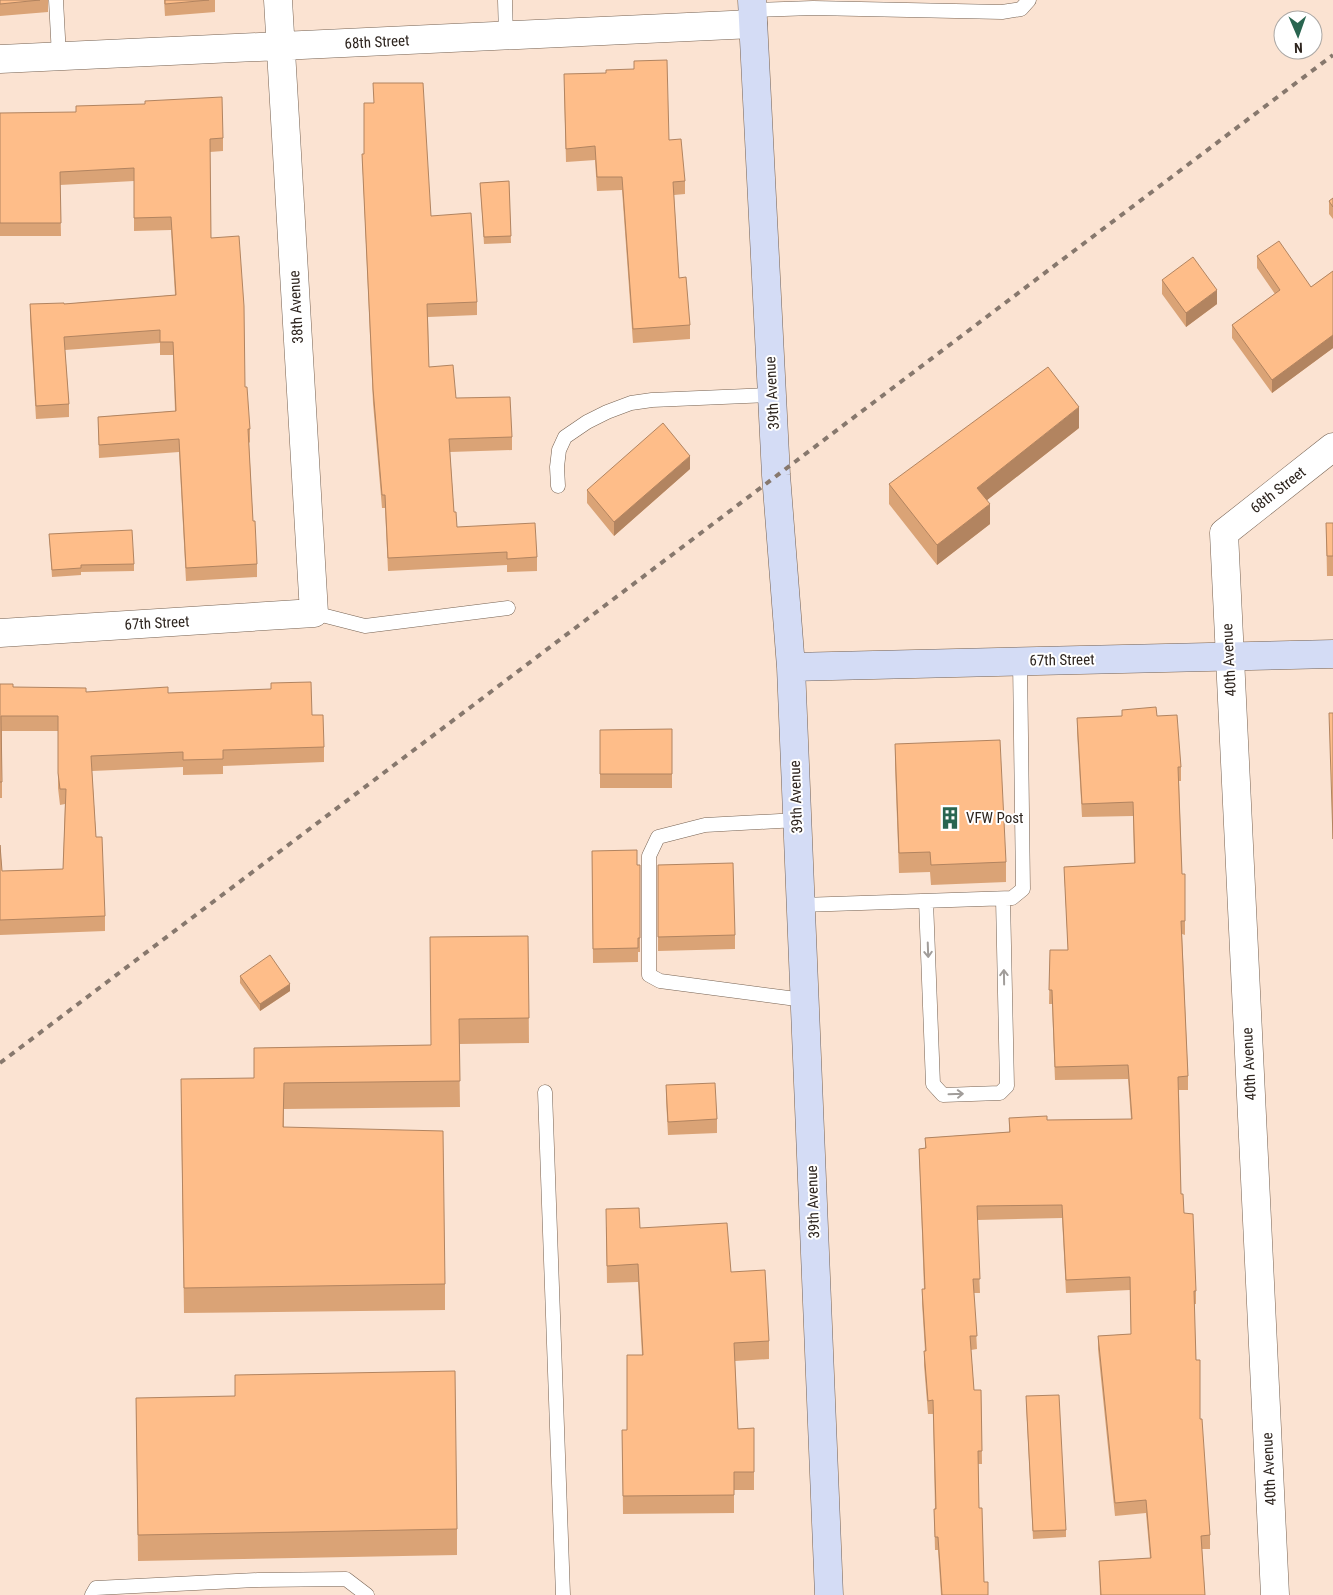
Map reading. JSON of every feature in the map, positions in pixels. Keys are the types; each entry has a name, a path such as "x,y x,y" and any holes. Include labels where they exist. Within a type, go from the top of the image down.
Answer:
{"main road":[{"name":"39th Avenue","path":"753,11 776,475 791,667 829,1595"},
{"name":"67th Street","path":"791,667 1333,654"}],"street":[{"name":"38th Avenue","path":"278,0 314,614"},
{"name":"68th Street","path":"0,59 506,36 753,11"},
{"name":"68th Street","path":"1224,533 1333,447"},
{"name":"40th Avenue","path":"1224,533 1275,1595"},
{"name":"67th Street","path":"0,633 314,614"}],"lane":[{"path":"56,0 59,56"},
{"path":"505,0 506,36"},
{"path":"753,11 868,4 1002,12 1020,9 1029,0"},
{"path":"558,486 556,467 559,450 565,437 587,422 607,412 631,403 652,400 772,395"},
{"path":"314,614 365,626 508,608"},
{"path":"801,905 1003,899 1012,898 1023,889 1020,661"},
{"path":"797,820 705,826 658,837 648,856 649,975 660,981 804,1000"},
{"path":"926,901 933,1084 942,1095 1000,1093 1007,1086 1003,899"},
{"path":"545,1092 563,1595"},
{"path":"92,1595 96,1588 258,1580 346,1579 367,1595"}],"building":[{"path":"0,0 40,0 0,4"},
{"path":"165,0 209,0 165,4"},
{"path":"667,60 669,140 681,139 685,181 673,182 679,278 686,277 690,325 633,329 622,177 597,177 595,146 566,149 564,74 606,73 606,70 634,69 634,61"},
{"path":"373,83 423,83 431,216 471,213 477,302 427,304 429,367 453,365 456,398 510,397 512,437 449,439 454,512 456,512 457,527 535,523 537,557 507,559 507,552 388,558 385,495 382,495 373,389 362,154 364,154 364,103 374,103"},
{"path":"222,97 223,138 210,139 211,238 239,236 244,306 245,387 247,387 250,429 248,429 257,564 186,568 179,439 99,445 98,417 176,411 173,342 160,342 160,330 64,337 69,404 36,406 30,304 64,304 176,295 171,217 134,218 134,168 60,172 61,223 0,223 0,113 76,112 76,106 145,104 145,101"},
{"path":"509,181 511,236 484,237 480,183"},
{"path":"1333,198 1333,207 1329,201"},
{"path":"1279,241 1311,287 1333,271 1333,335 1272,380 1232,325 1280,290 1257,256"},
{"path":"1193,257 1217,290 1186,313 1162,280"},
{"path":"1048,367 1079,407 977,488 990,504 937,545 889,484"},
{"path":"663,423 690,456 614,522 587,490"},
{"path":"1326,523 1333,523 1333,556 1327,556"},
{"path":"132,530 134,564 81,565 81,568 52,570 49,534"},
{"path":"311,682 312,715 323,715 324,747 223,750 223,759 183,760 183,752 91,756 96,837 102,837 105,916 0,920 0,845 2,871 63,869 66,789 60,789 58,773 58,716 1,716 2,782 0,782 0,684 13,684 13,687 86,688 86,692 168,687 168,693 271,689 271,683"},
{"path":"1156,707 1157,716 1177,715 1181,767 1178,767 1182,874 1185,874 1185,921 1181,921 1188,1076 1178,1077 1181,1194 1183,1194 1184,1213 1193,1214 1196,1360 1200,1360 1200,1419 1202,1419 1210,1535 1201,1536 1205,1595 1101,1595 1099,1561 1151,1558 1146,1500 1115,1503 1098,1336 1131,1334 1130,1277 1066,1280 1062,1205 977,1206 980,1279 973,1279 977,1336 970,1336 974,1390 981,1390 982,1451 978,1451 979,1508 982,1508 984,1582 988,1582 988,1595 942,1595 938,1537 935,1537 933,1400 928,1401 924,1351 926,1351 922,1289 925,1289 919,1149 926,1148 925,1138 1010,1132 1009,1118 1047,1116 1047,1120 1132,1119 1128,1065 1055,1067 1052,990 1049,990 1050,950 1068,950 1064,867 1135,863 1133,802 1082,804 1077,718 1122,716 1122,710"},
{"path":"1329,713 1333,713 1333,839"},
{"path":"672,729 672,774 600,774 600,730"},
{"name":"VFW Post","path":"1000,740 1006,862 931,865 930,852 899,853 895,744"},
{"path":"637,850 637,865 640,865 640,938 638,938 638,948 593,949 592,851"},
{"path":"733,863 735,935 658,937 658,865"},
{"path":"528,936 529,1018 459,1019 460,1081 284,1083 283,1127 443,1131 445,1284 184,1288 181,1079 254,1078 254,1048 431,1045 430,937"},
{"path":"270,955 290,984 260,1004 240,976"},
{"path":"715,1083 717,1119 668,1122 666,1085"},
{"path":"639,1208 640,1228 727,1223 731,1272 765,1270 769,1341 734,1343 738,1429 754,1428 754,1472 734,1472 734,1495 623,1496 622,1430 627,1430 627,1355 643,1355 638,1264 607,1266 606,1209"},
{"path":"455,1371 457,1529 138,1535 136,1398 235,1396 235,1375"},
{"path":"1059,1395 1066,1530 1033,1531 1026,1396"}],"railway":[{"path":"0,1063 1333,55"}],"place":[{"name":"VFW Post","path":"950,818"}]}
